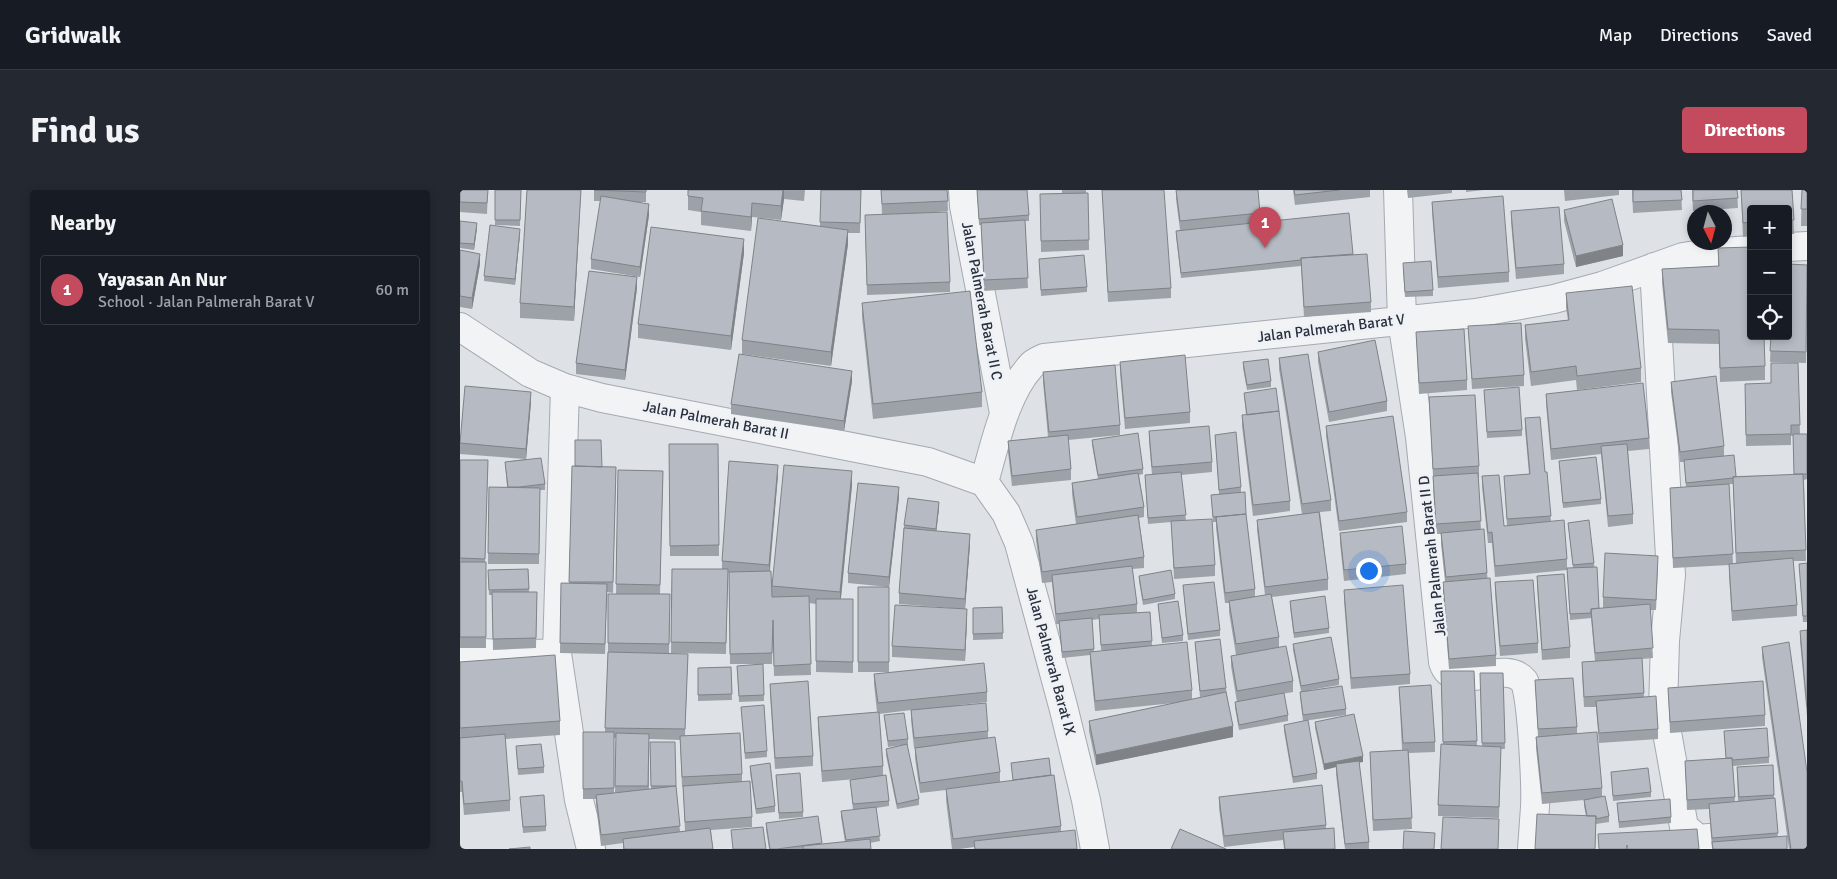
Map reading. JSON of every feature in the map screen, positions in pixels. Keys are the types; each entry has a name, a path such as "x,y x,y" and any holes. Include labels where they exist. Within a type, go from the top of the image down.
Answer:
{"street":[{"name":"Jalan Palmerah Barat II C","path":"963,190 964,206 1004,413"},
{"name":"Jalan Palmerah Barat II D","path":"1398,190 1402,320 1420,437 1443,662 1448,673 1458,677 1506,672 1519,677 1525,682 1530,705 1535,796 1532,849"},
{"path":"1792,247 1807,246"},
{"name":"Jalan Palmerah Barat V","path":"984,482 1004,413 1022,378 1032,364 1044,358 1476,313 1554,299 1602,286 1691,256 1747,250"},
{"path":"1654,268 1671,575 1665,641 1663,710 1684,827 1698,839 1709,838 1710,849"},
{"name":"Jalan Palmerah Barat II","path":"460,327 530,373 565,388 602,398 928,462 984,482"},
{"path":"565,388 566,415 556,653 579,800 591,849"},
{"name":"Jalan Palmerah Barat IX","path":"984,482 1006,513 1019,543 1063,706 1086,800 1095,849"},
{"path":"460,651 510,655 556,653"}],"building":[{"path":"460,190 488,190 487,203 460,202"},
{"path":"495,190 521,190 520,220 495,220"},
{"path":"527,190 581,190 574,307 520,303"},
{"path":"594,190 646,190 646,192"},
{"path":"688,190 783,190 781,206 752,203 751,217 701,211 703,198 688,196"},
{"path":"821,190 861,190 860,223 820,222"},
{"path":"881,190 947,190 948,201 882,204"},
{"path":"977,190 1027,190 1029,215 979,219"},
{"path":"1102,190 1164,190 1171,288 1108,292"},
{"path":"1176,190 1258,190 1260,213 1180,221"},
{"path":"1294,190 1339,190 1295,195"},
{"path":"1633,190 1681,190 1682,200 1633,202"},
{"path":"1693,190 1737,190 1738,198 1693,201"},
{"path":"1741,190 1792,190 1794,220 1792,220 1792,205 1747,205 1747,222 1743,223"},
{"path":"1802,190 1807,190 1807,209 1801,209"},
{"path":"1088,193 1089,240 1041,241 1040,194"},
{"path":"601,196 649,204 640,267 591,259"},
{"path":"1503,196 1509,272 1438,277 1432,202"},
{"path":"1612,199 1623,245 1576,256 1564,210"},
{"path":"1559,207 1564,264 1516,268 1511,211"},
{"path":"947,212 950,282 867,285 865,215"},
{"path":"1349,213 1353,254 1301,258 1301,260 1181,273 1176,231"},
{"path":"758,218 848,230 831,352 742,340"},
{"path":"1025,220 1028,278 984,280 981,223"},
{"path":"460,221 477,223 474,244 460,243"},
{"path":"490,225 520,229 515,279 484,276"},
{"path":"651,227 744,239 731,336 638,324"},
{"path":"1747,247 1747,340 1764,340 1765,366 1720,368 1719,330 1668,329 1662,269 1719,266 1718,250 1732,250 1732,248"},
{"path":"460,250 480,254 472,298 460,296"},
{"path":"1367,254 1371,302 1304,307 1301,258"},
{"path":"1084,255 1087,287 1041,290 1039,259"},
{"path":"1431,261 1433,290 1405,292 1403,263"},
{"path":"1792,264 1807,265 1806,352 1770,351 1771,340 1792,340"},
{"path":"589,271 637,277 625,370 576,363"},
{"path":"1632,286 1641,368 1577,376 1576,366 1531,372 1525,325 1569,320 1566,293"},
{"path":"970,291 982,392 873,404 862,303"},
{"path":"1521,323 1524,375 1472,379 1468,326"},
{"path":"1464,329 1467,380 1419,383 1416,332"},
{"path":"1375,340 1387,401 1329,412 1318,352"},
{"path":"739,354 852,371 844,421 731,404"},
{"path":"1308,354 1331,500 1302,504 1279,358"},
{"path":"1185,355 1190,412 1125,418 1120,362"},
{"path":"1268,359 1271,381 1247,385 1243,362"},
{"path":"1771,363 1798,363 1800,425 1791,425 1791,434 1746,435 1745,384 1771,383"},
{"path":"1115,365 1120,425 1049,432 1043,372"},
{"path":"1716,376 1724,446 1680,452 1671,382"},
{"path":"1643,383 1649,438 1551,449 1546,394"},
{"path":"465,386 531,392 526,449 460,443"},
{"path":"1519,387 1522,430 1487,432 1484,390"},
{"path":"1276,388 1279,411 1247,415 1244,393"},
{"path":"1475,395 1479,466 1433,469 1429,397"},
{"path":"1279,411 1290,501 1253,505 1242,415"},
{"path":"1393,416 1407,512 1339,521 1326,426"},
{"path":"1540,417 1551,516 1507,519 1504,476 1530,474 1525,418"},
{"path":"1209,426 1212,462 1152,467 1149,431"},
{"path":"1236,432 1241,487 1219,490 1215,435"},
{"path":"1138,433 1143,469 1098,475 1092,440"},
{"path":"1793,434 1807,434 1807,474 1794,474"},
{"path":"1068,435 1071,469 1012,476 1008,441"},
{"path":"575,440 601,440 602,467 575,466"},
{"path":"669,444 718,444 719,545 670,546"},
{"path":"1627,444 1633,514 1608,516 1601,446"},
{"path":"1734,455 1736,476 1733,478 1686,483 1684,460"},
{"path":"1596,457 1601,499 1563,503 1559,461"},
{"path":"541,458 545,484 508,487 505,462"},
{"path":"460,460 488,460 485,559 460,558"},
{"path":"729,461 778,465 769,565 722,561"},
{"path":"784,465 852,471 840,592 772,586"},
{"path":"572,466 616,467 613,582 569,582"},
{"path":"618,470 663,471 660,585 616,584"},
{"path":"1181,472 1186,515 1148,518 1145,475"},
{"path":"1138,473 1144,507 1077,517 1072,483"},
{"path":"1478,473 1481,521 1436,524 1433,476"},
{"path":"1803,474 1806,550 1736,553 1733,477"},
{"path":"1499,475 1504,526 1564,520 1567,559 1495,566 1492,532 1488,533 1482,476"},
{"path":"858,483 899,487 889,577 848,573"},
{"path":"1729,484 1733,554 1673,558 1670,488"},
{"path":"489,487 540,488 539,554 488,553"},
{"path":"1245,492 1246,514 1213,517 1211,495"},
{"path":"908,498 939,502 936,529 904,525"},
{"path":"1319,512 1328,579 1265,587 1257,520"},
{"path":"1246,514 1255,589 1225,593 1216,517"},
{"path":"1138,515 1144,557 1042,572 1036,530"},
{"path":"1212,519 1215,565 1174,568 1171,521"},
{"path":"1589,520 1594,563 1573,565 1568,523"},
{"path":"1402,526 1406,564 1344,570 1340,533"},
{"path":"904,528 970,534 965,599 899,593"},
{"path":"1484,529 1487,573 1446,577 1441,533"},
{"path":"1605,553 1658,556 1656,600 1603,597"},
{"path":"1793,558 1797,605 1732,611 1729,564"},
{"path":"460,562 486,562 486,637 460,637"},
{"path":"1807,563 1807,616 1803,616 1799,564"},
{"path":"1132,566 1137,604 1056,614 1052,575"},
{"path":"1597,567 1599,608 1591,609 1591,613 1570,614 1567,568"},
{"path":"528,569 529,589 489,590 488,570"},
{"path":"672,569 728,569 726,643 671,642"},
{"path":"1171,570 1175,594 1143,600 1139,576"},
{"path":"771,571 772,597 809,596 811,664 774,666 773,620 772,653 730,654 729,572"},
{"path":"1564,574 1570,647 1542,650 1537,576"},
{"path":"1490,578 1496,655 1449,659 1443,582"},
{"path":"1533,580 1538,643 1500,646 1495,582"},
{"path":"1214,582 1220,630 1188,634 1183,585"},
{"path":"561,583 607,584 605,644 560,643"},
{"path":"1403,585 1410,674 1351,678 1344,590"},
{"path":"858,587 889,587 889,662 858,662"},
{"path":"492,592 537,592 536,638 493,639"},
{"path":"608,594 670,594 669,644 608,643"},
{"path":"1271,594 1279,637 1236,644 1229,601"},
{"path":"1325,596 1329,628 1294,633 1290,601"},
{"path":"816,599 853,599 853,662 816,661"},
{"path":"1178,601 1183,635 1162,638 1158,604"},
{"path":"1650,604 1653,648 1595,653 1591,609"},
{"path":"895,605 967,609 965,650 892,646"},
{"path":"1002,607 1003,633 973,634 973,608"},
{"path":"1150,612 1152,641 1101,645 1099,615"},
{"path":"1092,618 1094,649 1062,652 1059,621"},
{"path":"1807,630 1807,707 1800,631"},
{"path":"1331,637 1339,679 1301,686 1293,644"},
{"path":"1220,639 1226,688 1200,691 1195,642"},
{"path":"1187,642 1192,690 1095,701 1090,652"},
{"path":"1789,642 1807,772 1807,849 1791,849 1762,647"},
{"path":"1286,646 1293,681 1237,691 1231,656"},
{"path":"608,652 688,654 685,729 605,728"},
{"path":"555,655 560,721 460,728 460,662"},
{"path":"1642,658 1644,693 1584,697 1582,662"},
{"path":"984,663 987,692 878,703 874,674"},
{"path":"763,664 764,695 739,696 737,666"},
{"path":"731,667 732,694 698,695 698,668"},
{"path":"1441,671 1474,671 1477,741 1443,742"},
{"path":"1480,673 1503,673 1505,743 1482,743"},
{"path":"1573,678 1577,727 1538,729 1535,680"},
{"path":"808,681 813,756 775,758 770,684"},
{"path":"1763,681 1765,715 1670,722 1668,688"},
{"path":"1431,685 1435,742 1403,743 1399,687"},
{"path":"1342,686 1346,709 1303,715 1300,692"},
{"path":"1226,692 1233,726 1096,755 1089,721"},
{"path":"1284,693 1288,715 1239,725 1235,702"},
{"path":"1656,696 1658,729 1599,733 1596,701"},
{"path":"986,703 988,731 914,738 911,710"},
{"path":"764,705 767,751 745,753 741,707"},
{"path":"879,712 883,766 822,771 818,717"},
{"path":"904,713 908,739 888,741 884,715"},
{"path":"1354,714 1363,756 1324,764 1315,722"},
{"path":"1308,720 1317,773 1293,777 1284,725"},
{"path":"1767,728 1769,757 1733,760 1732,758 1726,758 1724,731"},
{"path":"583,732 614,732 614,788 583,789"},
{"path":"1597,732 1602,788 1542,793 1536,737"},
{"path":"616,733 649,734 648,786 615,786"},
{"path":"740,733 742,774 682,777 680,736"},
{"path":"505,734 510,800 464,804 462,781 460,781 460,738"},
{"path":"995,737 1000,772 920,783 915,748"},
{"path":"650,742 675,742 676,786 651,786"},
{"path":"541,744 544,767 518,769 516,746"},
{"path":"907,744 919,799 897,804 886,749"},
{"path":"1441,744 1501,747 1499,807 1438,805"},
{"path":"1408,750 1412,818 1373,820 1370,752"},
{"path":"1049,758 1051,775 1013,780 1011,763"},
{"path":"1732,758 1735,797 1687,800 1685,761"},
{"path":"1359,761 1369,842 1345,844 1336,764"},
{"path":"770,763 775,806 756,809 750,766"},
{"path":"1773,765 1774,795 1739,797 1737,767"},
{"path":"1648,768 1651,792 1613,796 1611,772"},
{"path":"800,773 803,812 779,813 776,775"},
{"path":"886,775 889,801 853,804 850,780"},
{"path":"1054,775 1061,826 953,839 946,789"},
{"path":"750,781 752,817 685,822 683,786"},
{"path":"1322,785 1326,825 1224,836 1219,797"},
{"path":"676,786 680,826 601,835 596,795"},
{"path":"544,795 546,826 523,827 520,797"},
{"path":"1605,796 1609,816 1596,819 1596,816 1587,816 1584,800"},
{"path":"1775,798 1778,833 1712,838 1709,804"},
{"path":"1670,799 1671,817 1619,822 1617,803"},
{"path":"876,807 880,836 846,840 841,811"},
{"path":"1537,814 1596,816 1595,849 1535,849"},
{"path":"818,816 822,843 770,849 766,823"},
{"path":"1443,817 1499,819 1498,849 1441,849"},
{"path":"763,827 766,849 733,849 731,830"},
{"path":"710,828 713,849 624,849 623,839"},
{"path":"1334,828 1335,849 1285,849 1283,832"},
{"path":"1180,829 1226,849 1171,849"},
{"path":"1697,829 1699,849 1599,849 1598,834"},
{"path":"1075,830 1077,849 975,849 974,841"},
{"path":"1404,831 1435,833 1434,849 1403,849"},
{"path":"1787,836 1787,849 1713,849 1712,842"},
{"path":"870,839 871,849 803,849 803,846"},
{"path":"530,847 530,849 509,849"}],"place":[{"name":"Yayasan An Nur","path":"1265,248"}]}
